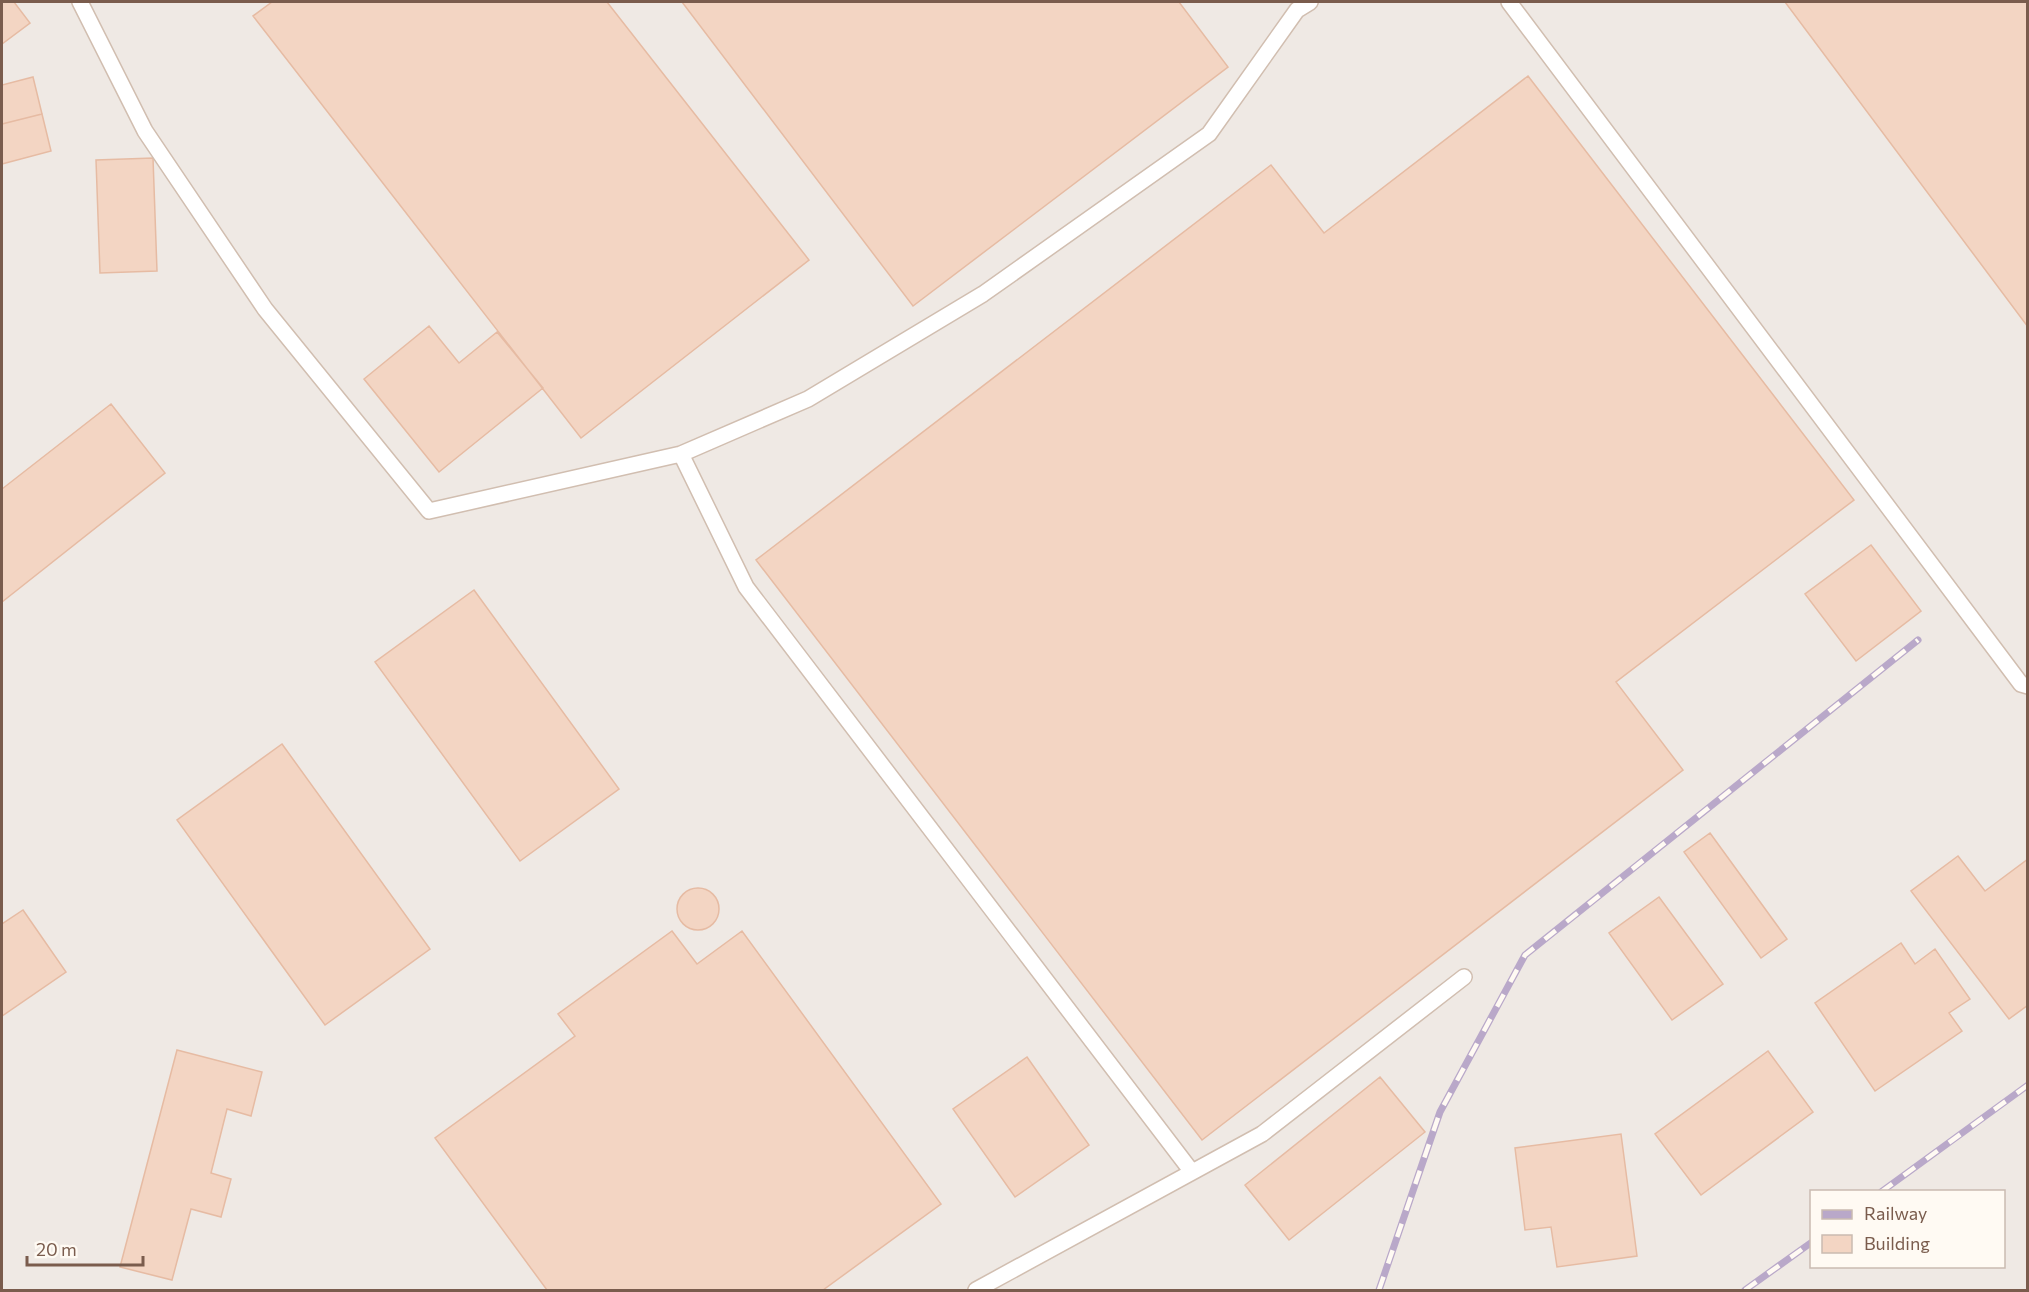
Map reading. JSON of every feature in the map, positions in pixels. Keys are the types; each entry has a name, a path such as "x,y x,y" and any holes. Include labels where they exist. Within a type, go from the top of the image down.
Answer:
{"lane":[{"path":"80,2 145,131 265,309 429,512 681,454 808,399 983,294 1209,134 1298,10 1310,2"},
{"path":"1509,2 2021,684 2028,686"},
{"path":"681,454 746,587 1192,1172"},
{"path":"976,1290 1262,1134 1464,977"}],"shaded area":[{"path":"2,2 2027,2 2027,1290 2,1290"}],"building":[{"path":"2,2 14,2 30,23 2,44"},
{"path":"272,2 607,2 809,260 581,438 253,16"},
{"path":"682,2 1179,2 1228,67 913,306"},
{"path":"1785,2 2028,2 2028,327"},
{"path":"1528,76 1854,500 1616,682 1683,770 1202,1140 756,560 1271,165 1324,233"},
{"path":"33,77 42,114 2,124 2,85"},
{"path":"42,114 51,151 2,164 2,124"},
{"path":"153,158 157,271 100,273 96,160"},
{"path":"429,326 459,363 497,332 543,388 439,472 364,379"},
{"path":"111,404 165,473 2,602 2,489"},
{"path":"1871,545 1921,611 1856,661 1805,594"},
{"path":"474,590 619,789 520,861 375,662"},
{"path":"282,744 430,949 325,1025 177,820"},
{"path":"1710,833 1787,939 1761,958 1684,852"},
{"path":"1958,856 1985,891 2028,859 2028,1005 2009,1019 1911,891"},
{"path":"698,888 713,894 719,909 713,924 698,930 683,924 677,909 683,894"},
{"path":"1659,897 1723,984 1672,1020 1609,933"},
{"path":"23,910 66,972 2,1016 2,924"},
{"path":"672,931 697,964 742,931 941,1204 823,1290 547,1290 435,1138 575,1036 558,1014"},
{"path":"1901,943 1915,964 1935,949 1970,999 1949,1013 1962,1031 1875,1091 1815,1003"},
{"path":"177,1050 262,1072 251,1116 227,1109 211,1173 231,1179 221,1217 191,1209 172,1280 120,1267"},
{"path":"1768,1051 1813,1112 1701,1195 1655,1134"},
{"path":"1027,1057 1089,1145 1015,1197 953,1109"},
{"path":"1380,1077 1425,1132 1289,1240 1245,1185"},
{"path":"1621,1134 1637,1256 1557,1267 1551,1227 1525,1230 1515,1148"}],"railway":[{"path":"1379,1290 1440,1112 1525,955 1918,640"},
{"path":"1884,1190 2028,1085"},
{"path":"1745,1290 1810,1243"}]}
